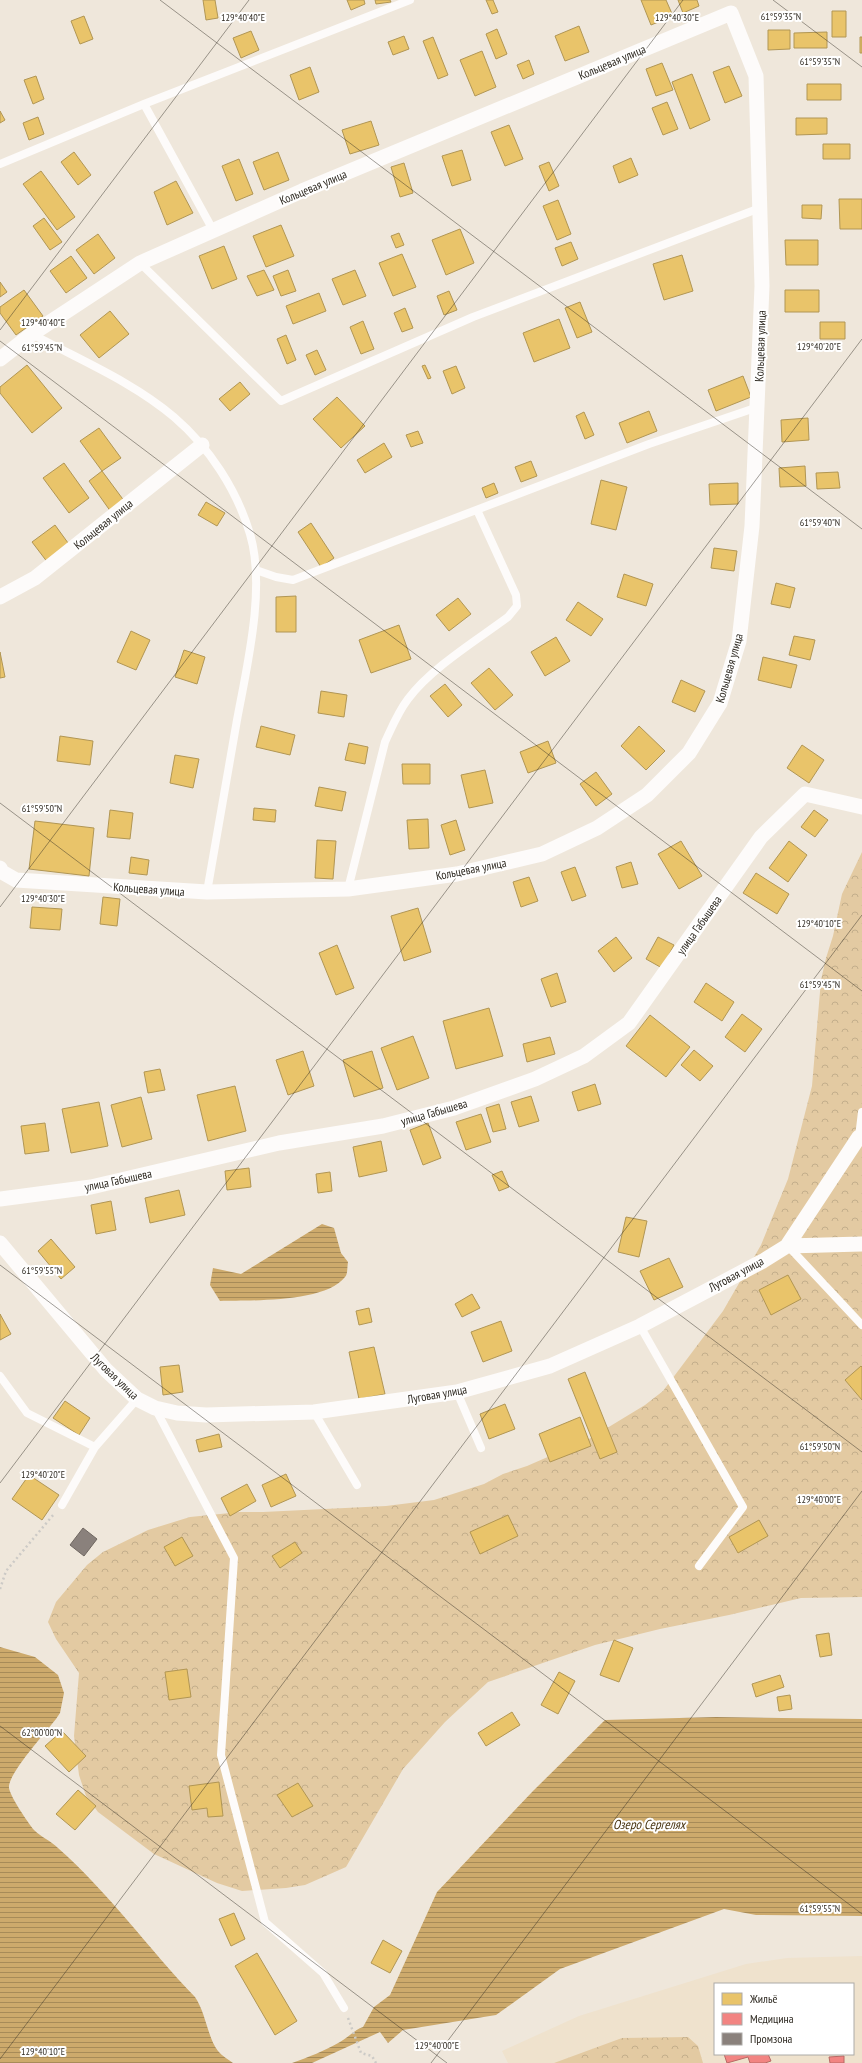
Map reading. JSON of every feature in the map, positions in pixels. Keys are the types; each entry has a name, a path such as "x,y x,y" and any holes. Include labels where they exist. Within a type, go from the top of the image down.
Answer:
{"street":[{"name":"Кольцевая улица","path":"0,359 32,334 140,263 302,191 731,12 756,76 762,286 752,526 739,641 720,704 689,753 647,795 597,828 542,854 456,874 348,888 207,892 16,880 2,872 0,868"},
{"name":"Кольцевая улица","path":"0,596 35,578 202,445"},
{"name":"улица Габышева","path":"0,1199 91,1187 279,1143 383,1126 454,1108 535,1079 577,1060 630,1023 761,837 805,794 862,807"},
{"name":"Луговая улица","path":"0,1243 106,1370 137,1398 155,1408 177,1413 206,1415 314,1412 457,1392 550,1366 640,1326 763,1261 787,1246 859,1137"},
{"path":"787,1246 862,1244"}],"lane":[{"path":"0,164 144,104 410,0"},
{"path":"144,104 213,230"},
{"path":"140,263 281,401 473,317 760,208"},
{"path":"32,334 145,394 175,418 202,445 224,476 242,513 250,535 256,570 253,630 207,892"},
{"path":"256,570 276,577 293,580 649,444 758,407"},
{"path":"348,888 385,742 395,720 409,698 430,676 508,617 517,606 516,595 477,510"},
{"path":"859,1137 862,1112"},
{"path":"787,1246 862,1325"},
{"path":"640,1326 743,1507 698,1566"},
{"path":"0,1376 27,1413 95,1447"},
{"path":"457,1392 481,1448"},
{"path":"62,1505 95,1447 137,1398"},
{"path":"155,1408 234,1558 221,1755 264,1922 324,1973 344,2008"},
{"path":"314,1412 357,1485"}],"path":[{"path":"0,1588 6,1571 62,1505"},
{"path":"344,2008 361,2053 372,2056 376,2063"}],"shaded area":[{"path":"862,1956 862,2063 508,2063 502,2051 579,2016 746,1964 787,1958"}],"green space":[{"path":"862,852 862,1597 801,1598 660,1629 595,1645 488,1682 445,1722 403,1769 346,1867 305,1885 242,1891 217,1883 154,1854 98,1812 86,1796 79,1775 74,1736 79,1673 56,1639 48,1622 56,1602 87,1565 103,1552 148,1530 190,1517 240,1512 386,1506 434,1500 484,1484 503,1474 527,1466 589,1439 645,1405 663,1391 723,1311 761,1245 788,1179 812,1086 821,980 833,936 842,894"},
{"path":"688,2037 698,2046 703,2063 554,2063 622,2038"}],"water":[{"path":"322,1224 334,1228 341,1253 348,1262 346,1276 335,1285 321,1292 305,1296 268,1300 220,1301 210,1285 213,1268 241,1274"},
{"path":"0,1647 35,1657 58,1675 64,1693 60,1713 20,1764 10,1782 10,1792 16,1803 34,1830 77,1865 195,1997 202,2010 209,2033 215,2046 221,2054 233,2063 0,2063"},
{"name":"Озеро Сергелях","path":"716,1717 862,1719 862,1916 756,1915 724,1909 560,1969 496,2015 403,2030 388,2043 380,2032 312,2063 292,2063 340,2042 363,2027 374,2007 390,1995 437,1892 533,1791 605,1720"}],"building: Жильё":[{"path":"203,0 215,0 218,18 206,20"},
{"path":"347,0 364,0 365,4 351,10"},
{"path":"375,0 390,0 391,2 376,4"},
{"path":"486,0 493,0 498,12 492,14"},
{"path":"641,0 666,0 673,16 651,25"},
{"path":"678,0 697,0 699,6 683,13"},
{"path":"832,11 846,11 846,37 832,37"},
{"path":"84,16 93,39 80,44 71,21"},
{"path":"579,26 589,52 565,61 555,36"},
{"path":"497,29 507,54 496,59 486,34"},
{"path":"768,30 790,30 790,49 768,50"},
{"path":"251,31 259,50 241,58 233,38"},
{"path":"827,32 827,48 794,48 794,33"},
{"path":"404,36 409,49 393,55 388,42"},
{"path":"433,37 448,75 438,79 423,41"},
{"path":"860,37 862,37 862,53 860,53"},
{"path":"482,51 496,87 475,96 460,60"},
{"path":"529,60 534,74 523,79 517,65"},
{"path":"662,63 673,90 656,96 646,69"},
{"path":"729,66 742,96 725,103 713,72"},
{"path":"310,67 319,92 299,100 290,75"},
{"path":"692,74 710,120 690,129 672,82"},
{"path":"36,76 44,99 33,104 24,80"},
{"path":"807,84 841,84 841,100 807,100"},
{"path":"667,102 678,129 663,135 652,108"},
{"path":"0,111 5,120 0,123"},
{"path":"38,117 44,134 29,140 23,123"},
{"path":"796,118 827,118 827,134 796,135"},
{"path":"371,121 379,145 350,154 342,130"},
{"path":"509,125 523,159 505,166 491,132"},
{"path":"823,144 850,144 850,159 823,159"},
{"path":"462,150 471,180 452,186 442,156"},
{"path":"74,152 91,175 78,185 61,162"},
{"path":"278,152 289,180 264,190 253,162"},
{"path":"631,158 638,175 619,183 613,166"},
{"path":"239,159 253,194 236,201 222,166"},
{"path":"549,162 559,186 549,191 539,166"},
{"path":"404,163 413,193 400,197 391,167"},
{"path":"41,171 75,217 57,230 23,184"},
{"path":"176,181 193,213 167,225 154,192"},
{"path":"839,199 862,199 862,229 840,229"},
{"path":"558,200 571,234 557,240 543,206"},
{"path":"802,205 822,205 821,219 802,218"},
{"path":"44,218 62,242 50,250 33,226"},
{"path":"281,225 294,256 266,267 253,236"},
{"path":"460,229 474,263 446,275 432,240"},
{"path":"399,233 404,245 396,248 391,236"},
{"path":"98,234 115,258 94,274 76,250"},
{"path":"785,240 818,240 818,265 786,265"},
{"path":"571,242 578,259 562,266 555,248"},
{"path":"224,246 237,279 212,289 199,256"},
{"path":"402,254 416,287 393,296 379,263"},
{"path":"682,255 693,291 664,300 653,264"},
{"path":"71,256 87,278 66,293 50,271"},
{"path":"264,270 274,290 257,296 247,276"},
{"path":"288,270 296,291 281,296 273,276"},
{"path":"355,270 366,296 343,305 332,279"},
{"path":"0,282 7,292 0,297"},
{"path":"24,290 43,316 16,335 0,313 0,307"},
{"path":"785,290 819,290 819,312 785,312"},
{"path":"449,291 457,310 444,315 437,296"},
{"path":"319,293 326,311 293,324 286,306"},
{"path":"580,302 592,332 577,338 565,308"},
{"path":"405,308 413,328 402,332 394,313"},
{"path":"110,311 129,334 99,358 80,335"},
{"path":"559,319 570,348 534,362 523,333"},
{"path":"363,321 374,349 361,354 350,327"},
{"path":"820,322 845,322 845,339 820,339"},
{"path":"286,335 296,360 287,364 277,339"},
{"path":"317,350 326,370 315,375 306,355"},
{"path":"27,365 62,408 32,433 0,393 0,387"},
{"path":"425,365 431,378 428,379 422,366"},
{"path":"456,366 465,388 452,394 443,371"},
{"path":"743,376 751,397 716,411 708,390"},
{"path":"240,382 250,394 230,411 219,399"},
{"path":"337,397 365,426 341,448 313,419"},
{"path":"649,411 657,431 627,443 619,423"},
{"path":"584,412 594,435 585,439 576,416"},
{"path":"808,418 809,440 782,442 781,420"},
{"path":"99,428 121,458 102,471 80,441"},
{"path":"418,431 423,443 411,447 406,435"},
{"path":"384,443 392,457 365,473 357,460"},
{"path":"531,461 537,476 521,482 515,467"},
{"path":"64,463 89,498 69,513 43,478"},
{"path":"805,466 806,486 780,487 779,468"},
{"path":"102,471 125,502 111,512 89,481"},
{"path":"838,472 840,488 817,489 816,473"},
{"path":"601,480 627,487 616,530 591,524"},
{"path":"494,483 498,493 486,498 482,488"},
{"path":"738,483 738,504 710,505 709,484"},
{"path":"206,502 225,513 217,526 198,515"},
{"path":"311,523 334,558 321,567 298,532"},
{"path":"55,525 71,547 48,563 32,542"},
{"path":"714,548 737,551 734,571 711,568"},
{"path":"624,574 653,584 646,606 617,597"},
{"path":"776,583 795,588 790,608 771,604"},
{"path":"296,596 296,632 276,632 276,597"},
{"path":"458,598 471,614 449,631 436,615"},
{"path":"578,602 603,619 591,636 566,620"},
{"path":"399,625 411,659 371,673 359,640"},
{"path":"131,631 150,640 136,670 117,662"},
{"path":"794,636 815,640 810,660 789,655"},
{"path":"556,637 570,661 545,676 531,652"},
{"path":"184,650 205,657 197,684 175,677"},
{"path":"0,652 5,677 0,678"},
{"path":"763,657 797,665 791,688 758,680"},
{"path":"489,668 513,695 495,710 471,683"},
{"path":"681,680 705,691 695,712 672,702"},
{"path":"445,684 462,705 448,717 430,696"},
{"path":"321,691 347,695 344,717 318,713"},
{"path":"261,726 295,735 290,755 256,747"},
{"path":"639,726 665,751 646,770 621,746"},
{"path":"60,736 93,741 90,765 57,761"},
{"path":"548,741 556,763 528,773 520,752"},
{"path":"349,743 368,747 365,764 345,760"},
{"path":"802,745 824,760 809,783 787,768"},
{"path":"175,755 199,759 193,788 170,783"},
{"path":"402,764 430,764 430,784 403,784"},
{"path":"485,770 493,803 469,808 461,775"},
{"path":"596,772 612,794 596,806 580,784"},
{"path":"319,787 346,792 342,811 315,806"},
{"path":"254,808 276,810 275,822 253,820"},
{"path":"110,810 133,813 130,839 107,837"},
{"path":"814,810 828,820 815,837 801,827"},
{"path":"428,819 429,848 409,849 407,820"},
{"path":"456,820 465,850 450,855 441,825"},
{"path":"35,821 94,828 89,876 29,869"},
{"path":"317,840 336,841 333,879 315,878"},
{"path":"681,841 702,876 679,889 658,854"},
{"path":"789,841 807,855 788,882 769,868"},
{"path":"131,857 149,860 147,875 129,873"},
{"path":"631,862 638,884 622,888 616,867"},
{"path":"575,867 586,896 572,901 561,872"},
{"path":"756,873 789,894 777,914 743,893"},
{"path":"529,877 538,901 521,907 513,882"},
{"path":"103,897 120,899 117,926 100,924"},
{"path":"32,907 62,909 60,930 30,928"},
{"path":"418,908 431,952 404,961 391,916"},
{"path":"616,937 632,958 614,972 598,951"},
{"path":"658,937 674,945 662,968 646,959"},
{"path":"337,945 354,988 336,995 319,953"},
{"path":"557,973 566,1002 551,1007 541,979"},
{"path":"706,983 734,1002 722,1021 694,1002"},
{"path":"489,1008 503,1056 456,1069 443,1021"},
{"path":"742,1014 762,1029 745,1052 725,1037"},
{"path":"650,1015 690,1047 666,1077 626,1046"},
{"path":"413,1036 429,1078 397,1090 381,1048"},
{"path":"550,1037 555,1054 527,1062 523,1044"},
{"path":"694,1050 713,1066 700,1081 681,1065"},
{"path":"303,1051 314,1086 288,1095 276,1060"},
{"path":"372,1051 383,1088 354,1097 343,1060"},
{"path":"160,1069 165,1090 148,1093 144,1072"},
{"path":"595,1084 601,1104 578,1111 572,1092"},
{"path":"235,1086 246,1131 208,1141 197,1095"},
{"path":"531,1096 539,1121 519,1127 511,1102"},
{"path":"141,1097 152,1139 122,1147 111,1105"},
{"path":"99,1102 108,1146 71,1153 62,1109"},
{"path":"499,1104 506,1129 493,1132 486,1108"},
{"path":"481,1114 491,1142 466,1150 456,1122"},
{"path":"45,1123 49,1151 25,1154 21,1126"},
{"path":"428,1123 441,1158 423,1165 410,1130"},
{"path":"381,1141 387,1171 359,1177 353,1147"},
{"path":"249,1168 251,1187 227,1190 225,1171"},
{"path":"502,1171 509,1187 499,1191 492,1175"},
{"path":"330,1172 332,1191 318,1193 316,1174"},
{"path":"179,1190 185,1215 150,1223 145,1198"},
{"path":"111,1201 116,1230 96,1234 91,1205"},
{"path":"626,1217 647,1221 639,1257 618,1252"},
{"path":"51,1239 75,1267 61,1279 38,1251"},
{"path":"669,1258 683,1287 654,1300 640,1271"},
{"path":"788,1275 801,1299 771,1315 759,1290"},
{"path":"472,1294 480,1308 462,1317 455,1304"},
{"path":"369,1308 372,1322 359,1325 356,1311"},
{"path":"0,1314 11,1334 0,1340"},
{"path":"501,1321 512,1351 483,1362 471,1332"},
{"path":"374,1347 385,1394 359,1399 349,1352"},
{"path":"179,1365 183,1392 163,1395 160,1367"},
{"path":"861,1366 862,1367 862,1400 845,1380"},
{"path":"585,1372 617,1452 600,1459 568,1379"},
{"path":"65,1401 90,1418 79,1435 53,1418"},
{"path":"505,1404 515,1429 489,1439 480,1414"},
{"path":"580,1417 591,1446 550,1462 539,1434"},
{"path":"219,1434 222,1447 199,1452 196,1440"},
{"path":"286,1474 296,1496 271,1507 262,1485"},
{"path":"29,1475 59,1495 42,1520 12,1499"},
{"path":"247,1484 256,1501 230,1516 221,1498"},
{"path":"508,1515 518,1536 480,1554 470,1532"},
{"path":"759,1520 768,1536 738,1553 729,1537"},
{"path":"182,1537 193,1556 175,1566 164,1547"},
{"path":"295,1542 302,1553 280,1568 272,1556"},
{"path":"829,1633 832,1655 820,1657 816,1635"},
{"path":"614,1640 633,1648 619,1682 600,1675"},
{"path":"187,1669 191,1697 169,1700 165,1672"},
{"path":"559,1672 575,1681 558,1714 541,1705"},
{"path":"780,1675 784,1687 756,1697 752,1684"},
{"path":"790,1695 792,1709 779,1711 777,1697"},
{"path":"512,1712 520,1725 486,1746 478,1733"},
{"path":"62,1731 86,1756 69,1772 45,1746"},
{"path":"219,1782 223,1816 208,1817 207,1808 192,1810 189,1786"},
{"path":"298,1783 313,1806 292,1817 277,1795"},
{"path":"78,1790 96,1806 75,1830 56,1814"},
{"path":"234,1913 245,1939 231,1946 219,1919"},
{"path":"383,1940 402,1951 390,1973 371,1963"},
{"path":"257,1953 297,2021 275,2035 235,1966"}],"building: Медицина":[{"path":"724,2055 768,2055 771,2061 765,2063 750,2063 748,2057 727,2063"},
{"path":"844,2056 844,2063 830,2063 829,2057"}],"building: Промзона":[{"path":"83,1528 97,1539 84,1556 70,1545"}]}
